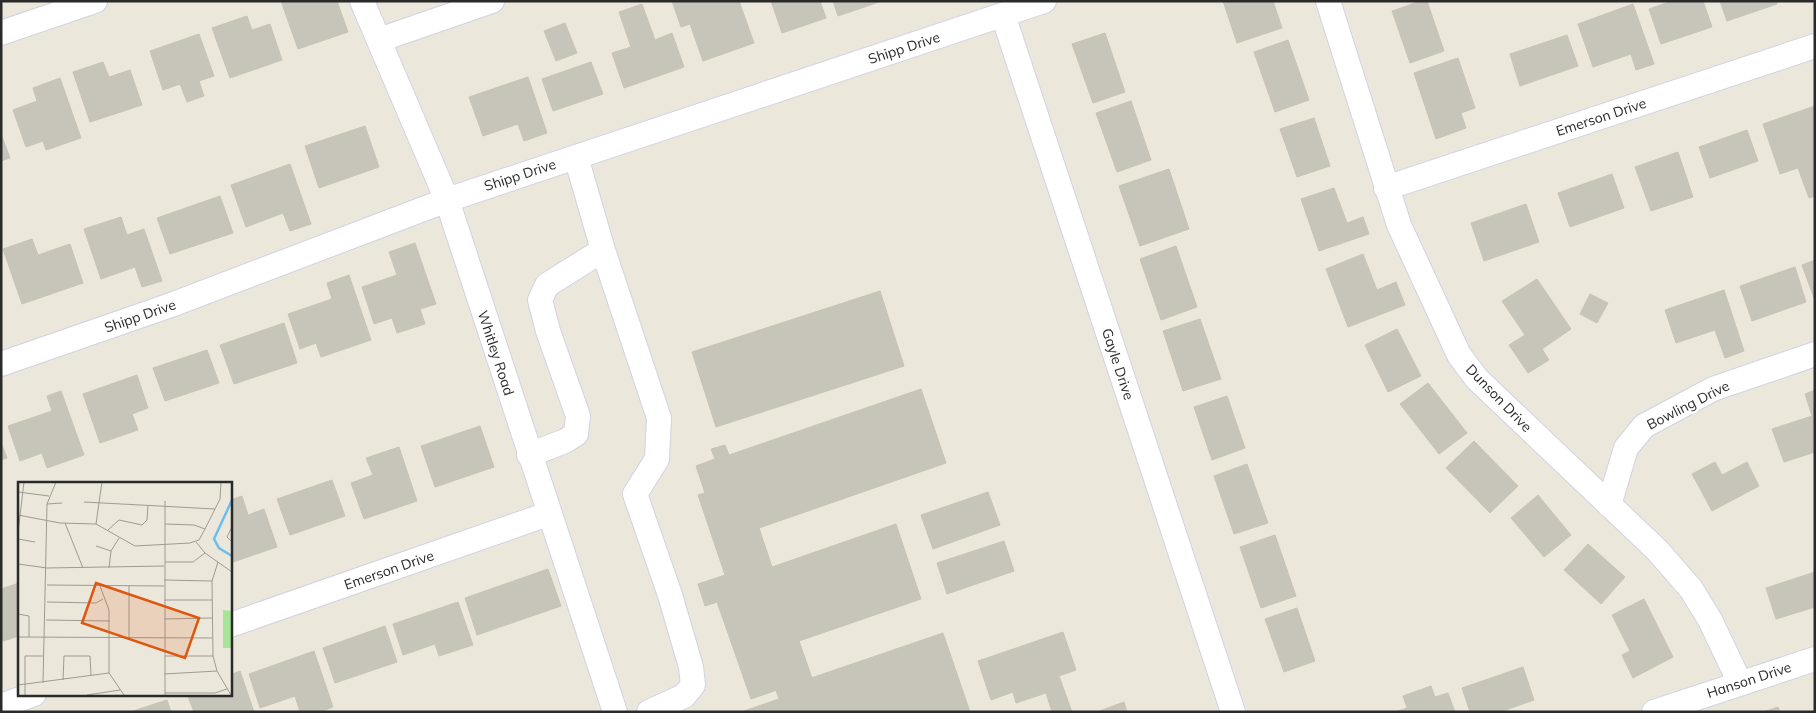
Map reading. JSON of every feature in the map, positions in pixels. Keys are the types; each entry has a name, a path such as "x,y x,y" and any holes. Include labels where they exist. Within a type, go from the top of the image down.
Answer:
{"street":[{"path":"1,33 95,1"},
{"name":"Whitley Road","path":"362,1 447,200 548,514 615,712"},
{"path":"379,40 492,1"},
{"name":"Shipp Drive","path":"1,364 171,305 447,200 1044,1"},
{"name":"Dunson Drive","path":"1328,1 1398,225 1459,355 1477,378 1657,550 1691,589 1710,620 1740,683"},
{"name":"Gayle Drive","path":"1003,15 1233,712"},
{"name":"Emerson Drive","path":"1386,188 1815,46"},
{"path":"576,157 603,250 659,418 657,459 635,494 670,596 691,666 693,685 684,696 648,712"},
{"path":"529,455 565,441 576,434 578,416 548,331 540,300 547,284 603,250"},
{"name":"Bowling Drive","path":"1609,505 1626,448 1644,426 1713,389 1815,354"},
{"name":"Emerson Drive","path":"231,626 548,514"},
{"name":"Hanson Drive","path":"1654,712 1815,659"},
{"path":"1,706 28,696"}],"building":[{"path":"281,1 337,1 348,32 298,49"},
{"path":"672,1 739,1 754,43 703,61 690,24 681,27"},
{"path":"771,1 820,1 826,18 782,33"},
{"path":"833,1 882,1 838,16"},
{"path":"1223,1 1273,1 1282,28 1237,43"},
{"path":"1421,1 1427,1 1444,51 1410,63 1392,11"},
{"path":"1672,1 1703,1 1712,27 1661,44 1649,9"},
{"path":"1720,1 1776,1 1777,4 1727,21"},
{"path":"642,4 655,40 672,33 684,67 624,88 612,53 631,47 619,12"},
{"path":"1633,4 1654,64 1636,70 1631,54 1593,67 1578,24"},
{"path":"247,16 252,30 270,24 282,60 230,78 212,28"},
{"path":"565,23 577,53 556,61 544,31"},
{"path":"1105,33 1125,92 1093,103 1072,44"},
{"path":"199,34 214,76 199,81 204,96 187,102 180,84 163,90 150,51"},
{"path":"1567,35 1578,66 1520,86 1510,54"},
{"path":"1288,40 1309,100 1275,112 1254,52"},
{"path":"1458,58 1475,108 1461,113 1466,128 1436,139 1414,73"},
{"path":"103,62 109,77 130,70 142,105 90,122 73,72"},
{"path":"591,62 603,94 553,111 542,79"},
{"path":"528,77 547,133 524,141 518,124 483,136 469,97"},
{"path":"60,78 81,138 46,150 43,141 26,147 13,110 37,101 33,88"},
{"path":"1131,101 1151,160 1117,172 1096,113"},
{"path":"1815,106 1815,196 1809,198 1798,168 1780,174 1763,124"},
{"path":"1314,118 1330,166 1297,177 1280,129"},
{"path":"365,126 379,167 319,188 305,146"},
{"path":"1747,130 1758,161 1710,178 1699,147"},
{"path":"1,134 10,158 1,161"},
{"path":"1678,152 1693,197 1651,211 1635,167"},
{"path":"290,164 311,224 290,231 283,213 246,227 231,185"},
{"path":"1169,169 1189,229 1140,246 1119,186"},
{"path":"1612,174 1624,208 1570,227 1558,193"},
{"path":"1334,188 1347,223 1363,217 1369,234 1319,251 1301,199"},
{"path":"220,196 233,233 170,254 157,218"},
{"path":"1526,204 1539,242 1484,261 1471,223"},
{"path":"121,217 127,235 144,229 162,281 142,287 135,267 101,279 84,229"},
{"path":"32,239 38,255 70,244 83,283 22,304 3,249"},
{"path":"415,243 436,304 420,309 425,324 397,333 392,318 374,324 362,287 397,275 389,252"},
{"path":"1176,246 1197,307 1161,320 1140,259"},
{"path":"1363,254 1377,290 1396,282 1405,305 1348,327 1326,269"},
{"path":"1815,260 1815,298 1814,298 1802,265"},
{"path":"1795,267 1806,302 1752,321 1740,286"},
{"path":"349,275 371,340 321,357 316,343 300,349 288,314 332,299 327,283"},
{"path":"1537,279 1571,329 1542,349 1549,360 1528,373 1509,345 1525,335 1502,301"},
{"path":"1724,290 1744,351 1725,358 1715,330 1676,343 1665,310"},
{"path":"880,291 904,366 716,427 692,352"},
{"path":"1590,294 1608,303 1597,323 1580,314"},
{"path":"1200,319 1221,379 1183,391 1163,331"},
{"path":"284,323 297,363 234,384 220,345"},
{"path":"1397,329 1421,376 1388,392 1365,345"},
{"path":"207,350 219,383 165,401 153,368"},
{"path":"137,375 148,408 132,414 138,430 100,443 83,394"},
{"path":"1428,383 1467,433 1439,454 1400,404"},
{"path":"921,389 946,463 759,528 772,567 896,524 921,599 799,641 812,678 751,699 717,602 705,606 698,584 725,575 698,495 705,493 696,466 715,459 711,449 725,445 729,455"},
{"path":"1815,390 1815,452 1784,462 1772,429 1812,416 1805,394"},
{"path":"61,391 84,455 47,468 42,453 20,461 8,426 52,411 47,396"},
{"path":"1227,396 1245,448 1212,460 1194,407"},
{"path":"480,426 494,467 435,487 421,446"},
{"path":"1474,441 1518,486 1490,513 1446,468"},
{"path":"1,442 7,458 1,460"},
{"path":"399,447 417,501 364,519 351,483 373,475 366,458"},
{"path":"1715,462 1722,475 1747,462 1759,486 1712,511 1692,474"},
{"path":"1247,464 1268,523 1234,534 1214,476"},
{"path":"332,480 345,516 290,535 277,499"},
{"path":"988,492 1000,525 933,549 921,515"},
{"path":"1538,495 1571,535 1544,557 1511,518"},
{"path":"242,496 248,515 264,509 277,547 231,563 231,500"},
{"path":"1275,535 1296,596 1261,608 1240,547"},
{"path":"1004,541 1014,571 947,594 937,563"},
{"path":"1588,544 1625,577 1601,604 1564,570"},
{"path":"548,569 561,606 477,635 465,598"},
{"path":"1815,572 1815,607 1776,619 1766,588"},
{"path":"18,583 18,636 3,641 1,635 1,589"},
{"path":"1644,599 1673,657 1633,678 1622,655 1630,651 1612,615"},
{"path":"458,602 473,645 439,656 435,644 403,655 393,624"},
{"path":"1297,608 1315,661 1284,672 1265,619"},
{"path":"385,626 397,662 335,683 323,648"},
{"path":"1063,632 1076,670 1059,676 1072,712 1052,712 1046,693 1016,703 1013,692 991,700 978,661"},
{"path":"943,633 970,712 741,712 779,699 776,690"},
{"path":"314,651 333,707 320,712 300,712 295,696 260,708 249,674"},
{"path":"1523,667 1534,700 1500,712 1470,712 1462,688"},
{"path":"240,671 254,712 194,712 188,696 231,696 231,675"},
{"path":"1431,686 1435,697 1448,693 1455,712 1395,712 1407,708 1403,696"},
{"path":"167,700 171,712 130,712"},
{"path":"1124,702 1127,712 1097,712"},
{"path":"1778,707 1780,712 1763,712"}]}
